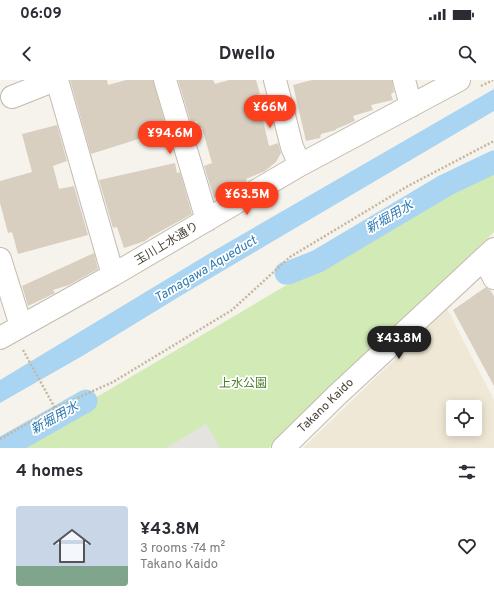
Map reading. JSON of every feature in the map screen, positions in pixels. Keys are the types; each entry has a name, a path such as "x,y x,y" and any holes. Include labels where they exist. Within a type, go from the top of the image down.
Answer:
{"street":[{"path":"12,98 56,80 114,275"},
{"path":"165,80 207,220"},
{"path":"275,80 292,147 300,165"},
{"path":"404,80 411,106"},
{"name":"玉川上水通り","path":"0,338 114,275 300,165 459,80"},
{"path":"489,254 494,278"},
{"name":"Takano Kaido","path":"283,448 336,396 489,254"},
{"path":"0,259 21,326"}],"path":[{"path":"0,439 55,408 113,382 232,310 290,257 408,186 494,141"},
{"path":"24,351 55,408"}],"shaded area":[{"path":"447,309 494,400 494,448 303,448"},
{"path":"206,424 220,448 166,448"}],"green space":[{"name":"上水公園","path":"494,163 494,232 269,448 10,448"}],"water":[{"name":"Tamagawa Aqueduct","path":"494,89 494,111 182,295 84,355 0,403 0,380 210,253"}],"building":[{"path":"70,80 107,80 108,85 126,80 153,80 167,130 91,154"},
{"path":"178,80 213,80 215,84 229,80 256,80 260,94 257,95 269,146 278,143 281,153 276,162 265,171 246,179 247,181 224,195 214,198 204,166 212,163 202,128 199,128 197,121 191,123"},
{"path":"312,80 392,80 394,92 391,94 393,100 371,105 373,110 353,116 355,121 336,130 321,134 320,138 306,141 293,85"},
{"path":"57,125 67,161 53,166 59,189 74,186 88,235 18,254 12,232 8,233 0,203 0,181 32,172 22,134"},
{"path":"175,163 177,173 180,172 192,214 145,241 124,248 117,227 113,228 99,180"},
{"path":"94,253 98,269 69,285 53,290 55,293 28,306 22,286"},
{"path":"486,287 494,296 494,386 453,310"}],"waterway":[{"name":"新堀用水","path":"286,273 318,261 446,185 494,162"},
{"name":"新堀用水","path":"3,448 86,401"}]}
